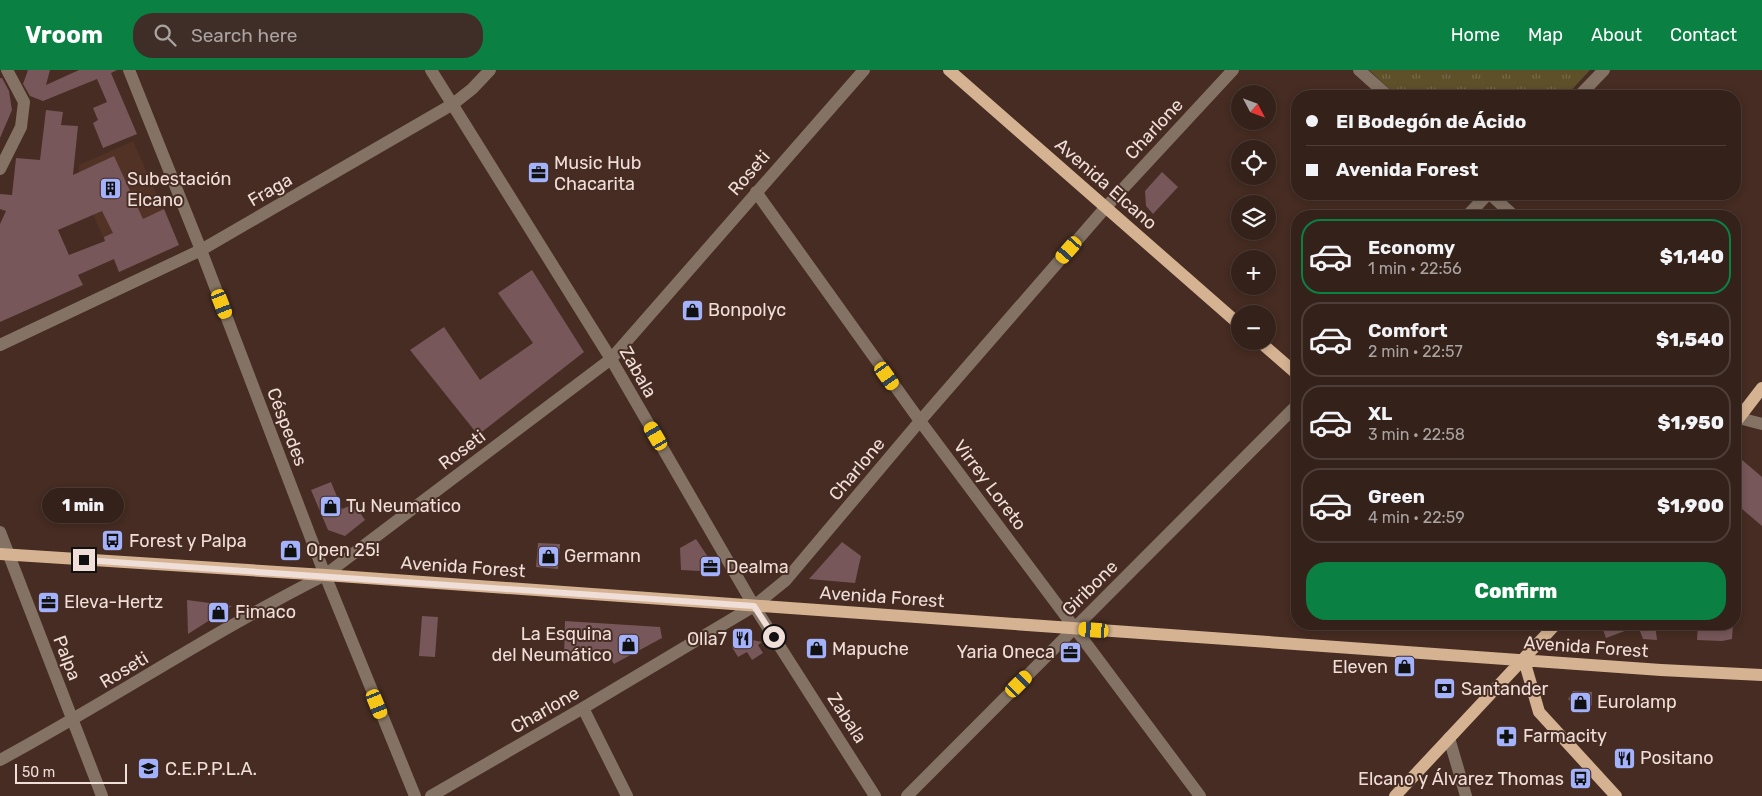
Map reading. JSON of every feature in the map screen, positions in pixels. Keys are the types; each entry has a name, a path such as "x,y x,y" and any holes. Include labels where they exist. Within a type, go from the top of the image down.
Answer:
{"main road":[{"name":"Avenida Elcano","path":"949,70 1231,317"},
{"path":"1269,350 1291,369"},
{"path":"1741,414 1762,388"},
{"name":"Avenida Forest","path":"5,554 1661,670 1762,675"},
{"path":"1395,796 1551,630"},
{"path":"1524,660 1540,712 1616,796"}],"street":[{"path":"0,169 21,127 24,102 7,70"},
{"name":"Céspedes","path":"129,70 201,250 325,575 415,796"},
{"name":"Zabala","path":"431,70 611,359 754,606 876,796"},
{"name":"Fraga","path":"0,345 201,250 453,104 472,89 490,70"},
{"name":"Roseti","path":"0,760 72,721 280,598 325,575 611,359 864,70"},
{"name":"Charlone","path":"431,796 754,606 786,580 920,421 1106,207 1233,70"},
{"path":"1359,70 1381,90"},
{"path":"1585,90 1604,70"},
{"name":"Virrey Loreto","path":"756,192 920,421 1200,796"},
{"path":"1473,210 1483,200"},
{"path":"1496,200 1507,210"},
{"name":"Giribone","path":"907,796 1291,411"},
{"path":"1741,421 1762,424"},
{"name":"Palpa","path":"0,532 5,554 102,796"},
{"path":"582,708 627,796"},
{"path":"1449,738 1466,796"}],"shaded area":[{"path":"133,141 179,245 119,272 79,184 79,165"}],"green space":[{"path":"1369,70 1590,70 1572,90 1391,90"}],"building":[{"path":"28,70 50,70 46,85 79,70 117,70 111,73 137,134 103,148 93,123 98,120 93,108 107,102 97,79 43,101 30,96 23,84"},
{"path":"0,78 2,78 9,91 12,110 0,138"},
{"path":"46,110 63,112 61,125 78,126 73,175 114,156 143,219 164,209 179,245 119,272 114,259 78,275 83,285 0,322 0,224 6,211 0,209 0,194 12,195 16,158 40,160","holes":["102,211 113,233 104,237 105,241 69,255 58,230"]},
{"path":"1162,172 1178,187 1153,214 1146,206 1145,191"},
{"path":"532,270 584,352 478,435 410,350 444,327 480,380 533,343 498,293"},
{"path":"1741,459 1762,477 1762,526 1741,508"},
{"name":"Tu Neumatico","path":"331,482 342,509 354,504 365,520 345,536 328,530 311,490"},
{"path":"696,539 718,572 681,570 680,548"},
{"path":"842,542 861,556 855,583 809,579"},
{"name":"Germann","path":"538,543 560,544 558,569 536,567"},
{"path":"187,600 232,606 188,634"},
{"path":"422,616 438,617 435,657 419,656"},
{"path":"565,621 660,627 662,638 614,664 604,649 564,657"},
{"path":"1603,630 1627,630 1606,638"},
{"path":"1640,630 1656,630 1657,640 1643,639"},
{"path":"1698,630 1733,630 1732,639 1722,641 1697,640"},
{"path":"738,637 762,642 758,645 763,653 752,660 747,652 738,657 732,647 741,641"},
{"name":"Eurolamp","path":"1573,691 1592,692 1592,705 1581,714 1568,699"}],"place":[{"name":"Music Hub Chacarita","path":"538,173"},
{"name":"Subestación Elcano","path":"111,189"},
{"name":"Bonpolyc","path":"692,310"},
{"name":"Tu Neumatico","path":"330,506"},
{"name":"Forest y Palpa","path":"113,541"},
{"name":"Open 25!","path":"290,550"},
{"name":"Germann","path":"548,556"},
{"name":"Dealma","path":"710,567"},
{"name":"Eleva-Hertz","path":"48,602"},
{"name":"Fimaco","path":"219,612"},
{"name":"Olla7","path":"743,639"},
{"name":"La Esquina del Neumático","path":"628,644"},
{"name":"Mapuche","path":"816,649"},
{"name":"Yaria Oneca","path":"1071,652"},
{"name":"Eleven","path":"1404,667"},
{"name":"Santander","path":"1445,689"},
{"name":"Eurolamp","path":"1581,702"},
{"name":"Farmacity","path":"1507,736"},
{"name":"Positano","path":"1624,758"},
{"name":"C.E.P.P.L.A.","path":"149,769"},
{"name":"Elcano y Álvarez Thomas","path":"1580,779"}],"route":[{"path":"84,560 325,575 754,606 774,637"}]}
